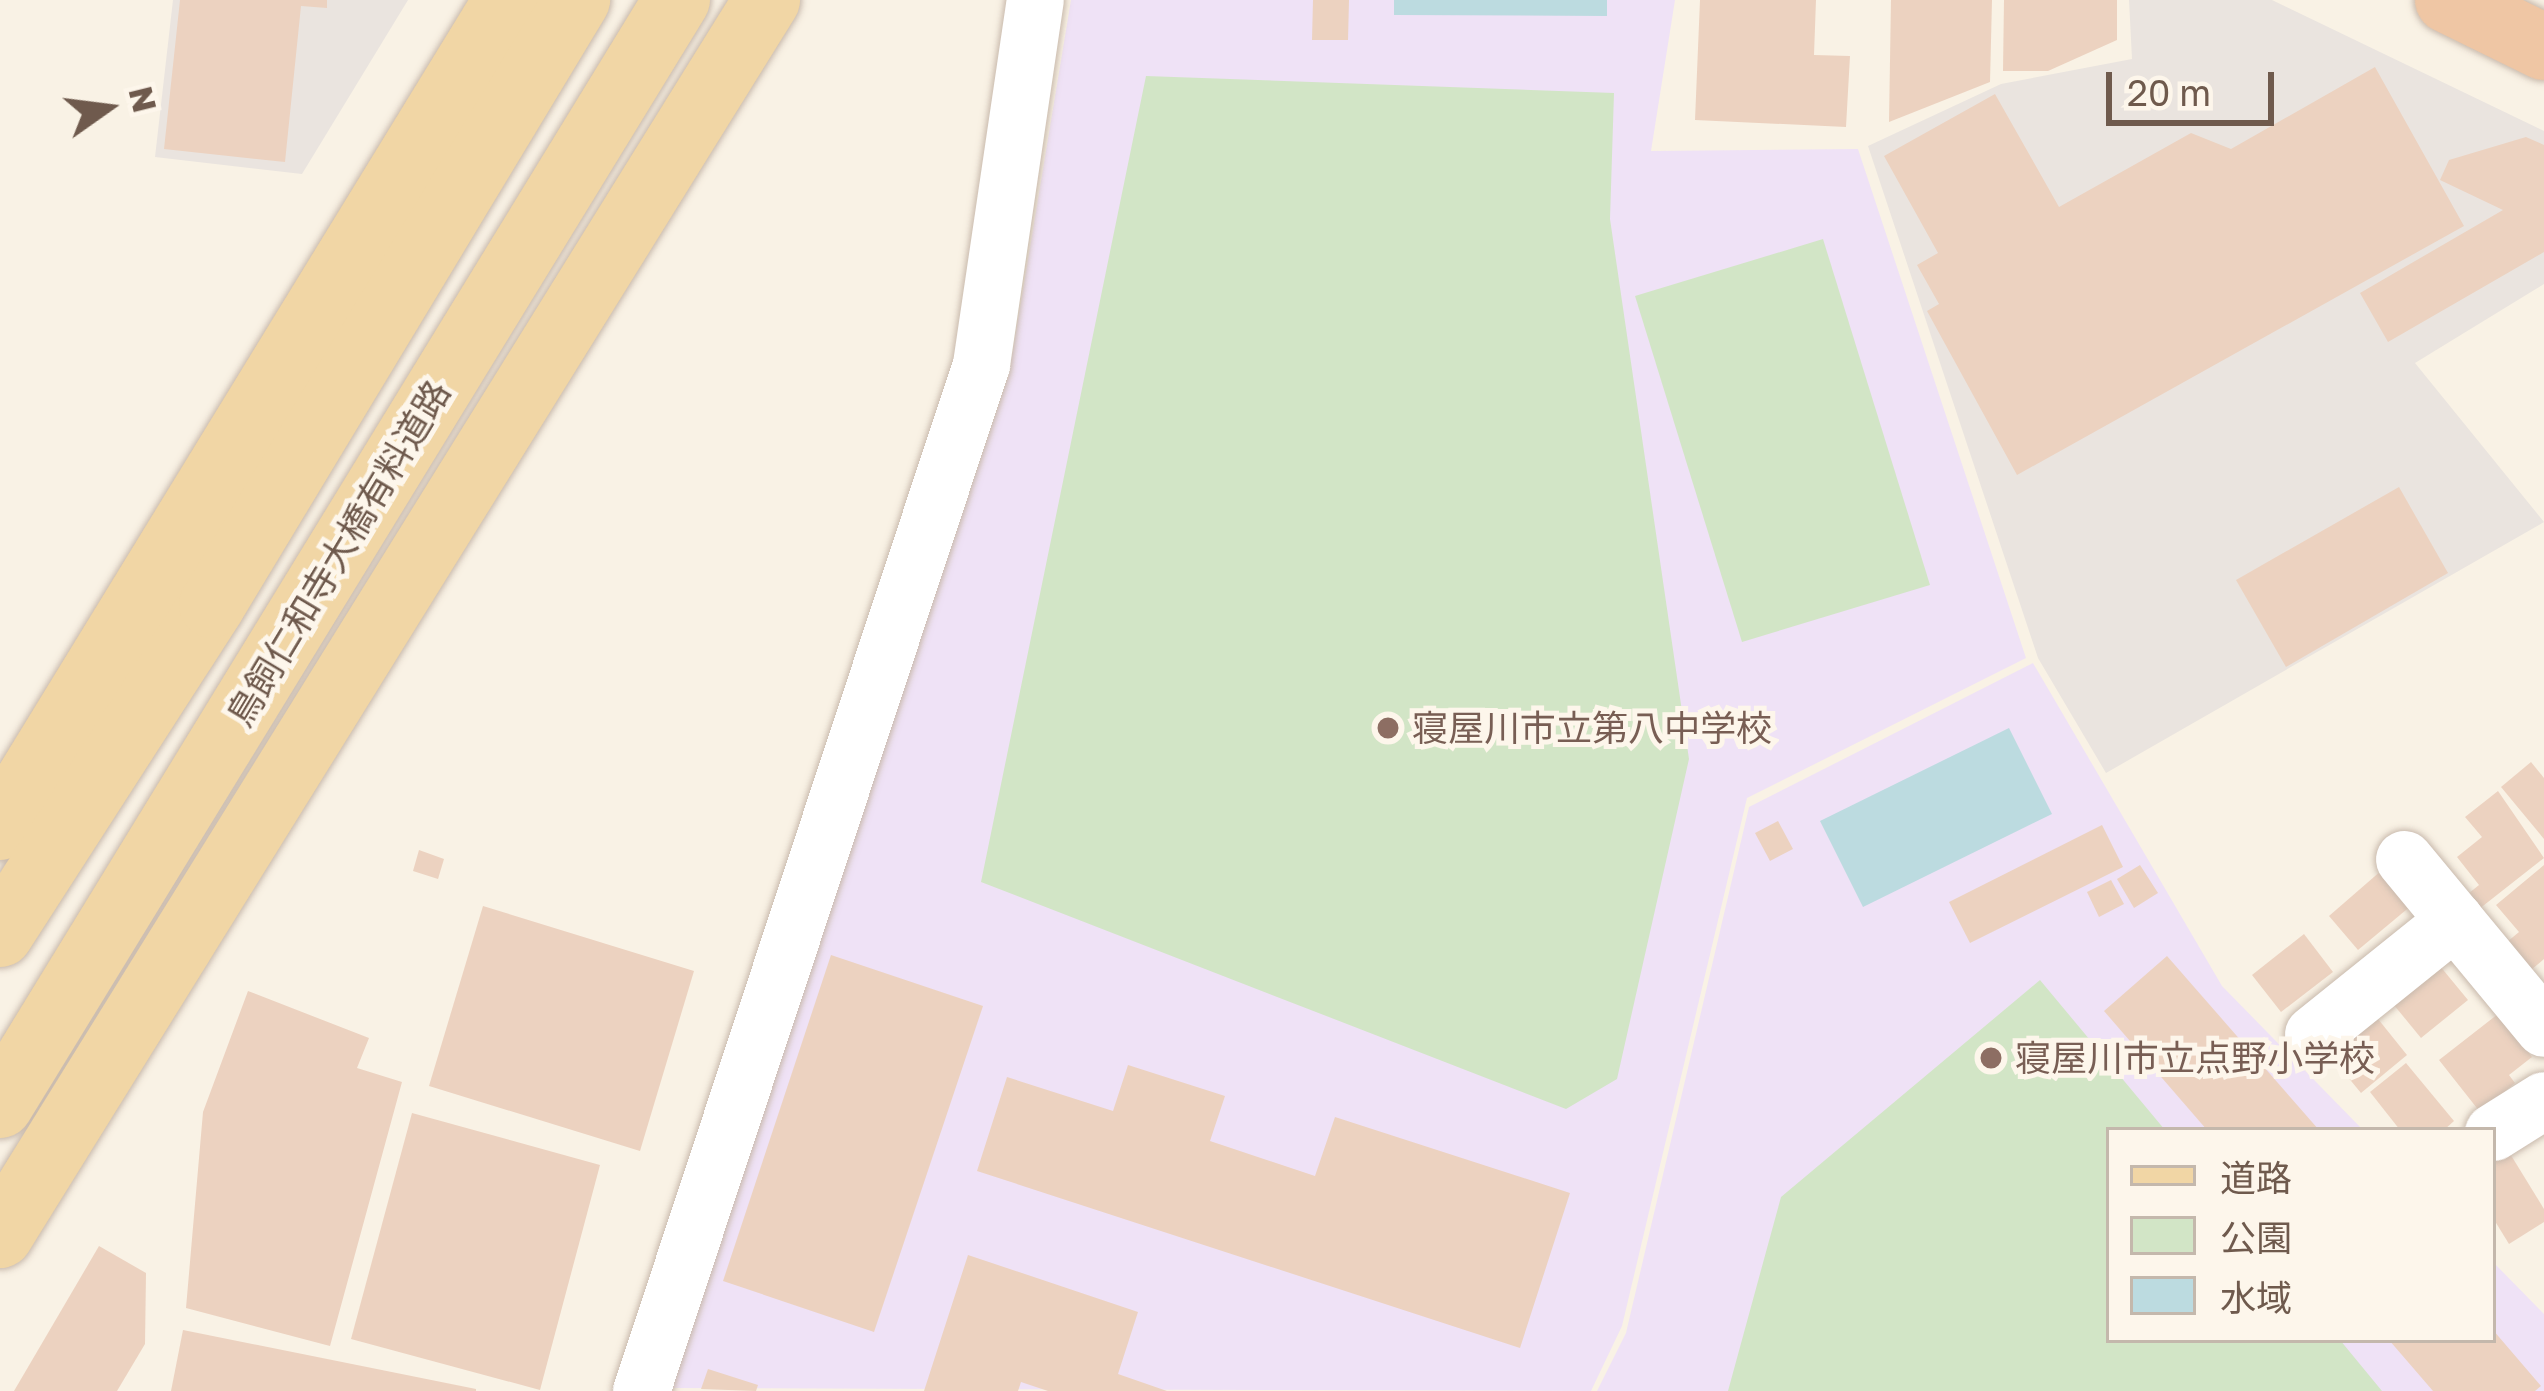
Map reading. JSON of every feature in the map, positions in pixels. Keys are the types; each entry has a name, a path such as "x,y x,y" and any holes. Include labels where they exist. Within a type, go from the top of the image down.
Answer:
{"highway":[{"path":"2448,0 2544,47"}],"main road":[{"path":"0,826 507,0"},
{"path":"0,934 212,605 578,0"},
{"name":"鳥飼仁和寺大橋有料道路","path":"0,1105 677,0"},
{"path":"0,1235 767,0"}],"street":[{"path":"641,1391 981,364 1035,0"},
{"path":"2404,860 2544,1028"},
{"path":"2314,1034 2455,920"},
{"path":"2496,1130 2544,1100"}],"shaded area":[{"path":"173,0 408,0 302,174 155,157"},
{"name":"寝屋川市立第八中学校","path":"1071,0 1675,0 1651,151 1858,149 2026,658 1747,798 1622,1326 1591,1391 670,1388 1009,374"},
{"path":"2129,0 2272,0 2544,131 2544,284 2415,363 2544,522 2106,773 2038,658 1868,146 2001,84 2132,59"},
{"name":"寝屋川市立点野小学校","path":"2033,663 2222,986 2360,1127 2106,1127 2106,1343 2496,1343 2496,1265 2544,1314 2544,1391 1597,1391 1626,1333 1749,807"}],"green space":[{"path":"1146,76 1614,93 1610,219 1689,759 1617,1079 1566,1109 981,882"},
{"path":"1823,239 1930,585 1742,642 1635,296"},
{"path":"2040,980 2162,1127 2106,1127 2106,1343 2342,1343 2382,1391 1728,1391 1781,1197"}],"water":[{"path":"1394,0 1607,0 1607,16 1394,15"},
{"path":"2009,728 2052,814 1863,907 1820,821"}],"building":[{"path":"180,0 327,0 327,8 301,6 285,162 164,149"},
{"path":"1313,0 1349,0 1348,40 1312,40"},
{"path":"1700,0 1816,0 1814,55 1850,56 1846,127 1695,120"},
{"path":"1891,0 1992,0 1990,82 1889,122"},
{"path":"2004,0 2117,0 2117,40 2048,71 2003,71"},
{"path":"2375,67 2464,226 2017,475 1927,311 1939,304 1917,265 1938,253 1884,156 1995,94 2059,207 2191,133 2231,149"},
{"path":"2526,137 2544,145 2544,252 2388,342 2360,293 2503,210 2440,180 2449,160"},
{"path":"2399,487 2448,573 2286,667 2236,580"},
{"path":"2531,762 2544,778 2544,839 2501,787"},
{"path":"2498,791 2544,858 2474,913 2463,898 2479,885 2457,857 2482,837 2465,817"},
{"path":"1778,821 1793,849 1770,861 1755,833"},
{"path":"2102,825 2123,867 1970,943 1949,902"},
{"path":"419,850 444,859 438,879 413,871"},
{"path":"2140,865 2158,893 2134,908 2117,879"},
{"path":"2544,865 2544,959 2531,970 2507,942 2519,932 2496,905"},
{"path":"2382,870 2412,905 2358,950 2329,916"},
{"path":"2111,880 2124,904 2099,917 2087,892"},
{"path":"483,906 694,971 640,1151 429,1086"},
{"path":"2304,934 2333,972 2281,1012 2252,975"},
{"path":"831,955 983,1006 874,1332 723,1281"},
{"path":"2167,956 2316,1127 2204,1127 2104,1011"},
{"path":"2435,960 2468,1000 2421,1038 2389,999"},
{"path":"248,991 369,1038 357,1068 402,1082 330,1346 186,1308 203,1112"},
{"path":"2370,1009 2407,1055 2361,1093 2323,1047"},
{"path":"2498,1014 2532,1057 2509,1075 2515,1083 2480,1112 2439,1060"},
{"path":"2406,1063 2454,1121 2447,1127 2398,1127 2370,1092"},
{"path":"1128,1065 1225,1096 1210,1141 1315,1176 1335,1117 1570,1193 1520,1348 977,1171 1007,1077 1113,1111"},
{"path":"412,1113 600,1165 540,1390 351,1339"},
{"path":"2509,1152 2544,1209 2544,1222 2509,1244 2496,1223 2496,1160"},
{"path":"99,1246 146,1273 145,1344 117,1391 14,1391"},
{"path":"968,1255 1138,1312 1118,1374 1167,1391 1048,1391 1021,1382 1018,1391 924,1391"},
{"path":"183,1330 476,1389 476,1391 171,1391"},
{"path":"2496,1334 2541,1386 2535,1391 2433,1391 2392,1343 2496,1343"},
{"path":"708,1369 758,1385 756,1391 701,1389"}],"place":[{"name":"寝屋川市立第八中学校","path":"1388,728"},
{"name":"寝屋川市立点野小学校","path":"1991,1058"}]}
